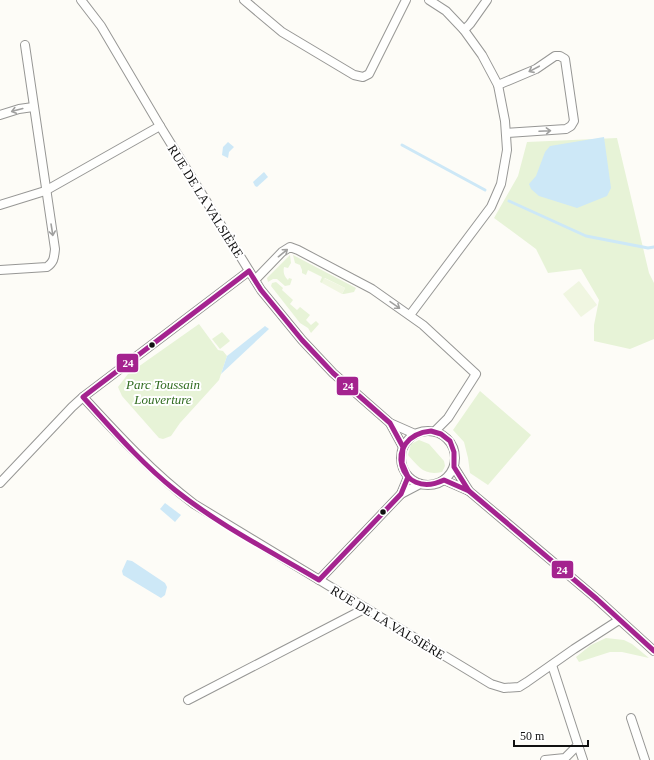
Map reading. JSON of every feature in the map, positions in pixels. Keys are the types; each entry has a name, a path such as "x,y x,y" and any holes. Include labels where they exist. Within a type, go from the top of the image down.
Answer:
{"street":[{"name":"RUE DE LA VALSIÈRE","path":"81,0 101,26 160,126 249,271 83,397 140,458 174,489 194,504 491,684 504,688 518,687 619,620"},
{"path":"244,0 282,32 354,75 363,77 369,74 406,0"},
{"path":"410,316 491,207 501,184 507,150 506,133 498,85 482,55 464,30 446,12 429,0"},
{"path":"464,30 487,0"},
{"path":"0,270 47,267 52,263 55,249 25,45"},
{"path":"498,85 536,69 555,56 560,56 565,59 574,121 572,126 566,129 506,133"},
{"path":"0,115 34,106"},
{"path":"0,205 46,191 160,126"},
{"path":"255,280 282,252 290,247 372,289 423,325 476,374 448,418 435,431"},
{"path":"249,271 274,306 333,372 390,423 415,434"},
{"path":"0,484 83,397"},
{"path":"446,437 448,418"},
{"path":"390,423 403,447"},
{"path":"435,431 446,437 451,443 455,451 454,468 450,475 436,484 420,484 408,477 404,470 401,463 403,447 415,434 435,431"},
{"path":"454,468 469,491"},
{"path":"401,494 408,477"},
{"path":"444,480 469,491 591,594 654,652"},
{"path":"320,580 401,494 420,484"},
{"path":"188,700 366,608"},
{"path":"552,665 583,758"},
{"path":"631,718 645,760"},
{"path":"545,760 565,758 578,745"}],"green space":[{"path":"617,138 649,273 654,283 654,339 630,349 594,341 594,325 599,300 581,269 548,273 536,249 494,218 518,176 527,142"},
{"path":"290,255 291,263 288,268 284,267 284,271 288,280 289,278 292,279 290,285 285,286 277,279 273,279 268,282 267,278"},
{"path":"293,255 356,288 354,292 342,294 345,288 325,278 322,283 320,282 322,277 308,270 306,275 302,273 300,265 295,263"},
{"path":"324,278 345,288 342,294 322,283"},
{"path":"579,281 597,305 581,317 563,294"},
{"path":"276,282 293,300 290,304 297,310 300,307 310,315 306,320 311,325 316,321 319,324 311,333 308,328 300,323 271,286 272,283"},
{"name":"Parc Toussain Louverture","path":"199,324 218,350 223,351 227,356 219,380 180,423 171,436 163,439 159,438 122,396 118,387 128,374"},
{"path":"222,332 230,341 220,349 212,339"},
{"path":"480,391 531,435 488,485 470,473 464,442 453,430"},
{"path":"419,440 429,444 444,461 445,466 442,472 431,473 422,470 408,455 411,444"},
{"path":"606,638 624,640 632,644 649,658 622,652 610,652 579,662 576,657 591,645"}],"water":[{"path":"604,137 611,188 607,196 577,208 539,196 531,189 529,184 536,176 545,152 550,146"},
{"path":"228,142 234,147 229,152 228,158 222,155 223,147"},
{"path":"264,172 268,177 257,187 255,186 253,182"},
{"path":"265,326 269,329 221,374 227,356"},
{"path":"165,503 181,515 175,522 160,509"},
{"path":"127,560 132,561 165,583 167,587 165,595 161,598 123,575 122,571"}],"waterway":[{"path":"402,145 485,190"},
{"path":"509,201 586,236 648,248 654,247"}],"transit line":[{"name":"24","path":"249,271 261,290 302,340 333,373 390,423 403,447 402,463 408,477 401,494 319,580 209,515 162,480 83,397 249,271"},
{"name":"24","path":"431,431 441,434 450,441 454,452 454,467 469,491 444,480 428,484 416,482 407,475 402,466 401,455 406,444 415,435 431,431"},
{"name":"24","path":"469,491 597,599 654,651"}]}
